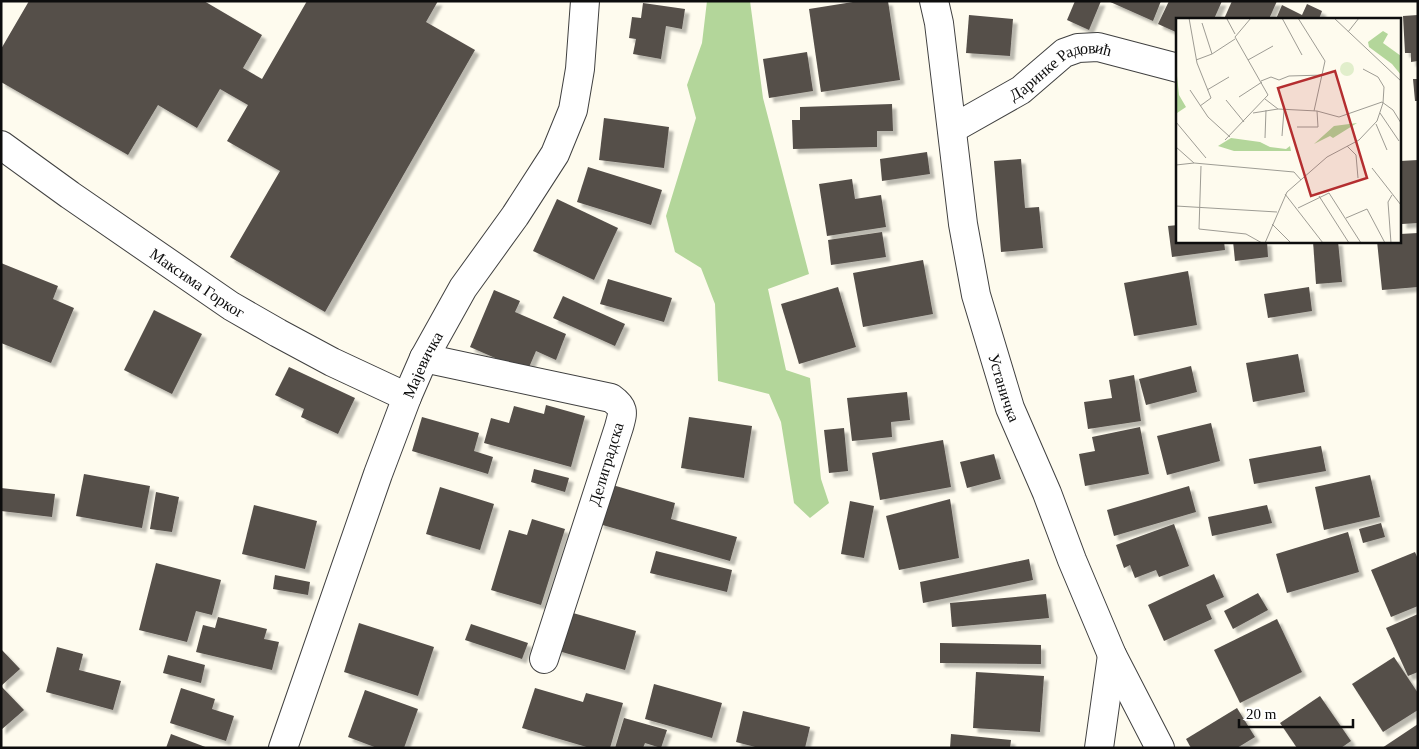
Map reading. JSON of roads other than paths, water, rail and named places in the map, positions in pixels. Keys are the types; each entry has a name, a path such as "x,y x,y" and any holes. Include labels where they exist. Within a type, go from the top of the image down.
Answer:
{"street":[{"name":"Мајевичка","path":"282,748 378,474 424,358 463,288 515,216 555,154 573,110 580,69 586,1"},
{"name":"Устаничка","path":"934,1 939,23 963,224 976,295 1010,408 1047,493 1072,560 1112,654 1160,748"},
{"name":"Даринке Радовић","path":"952,129 1021,90 1058,57 1078,48 1098,47 1176,67"},
{"name":"Максима Горког","path":"3,150 231,306 332,362 407,398"},
{"name":"Делиградска","path":"424,358 611,398 620,404 622,410 619,427 544,658"},
{"path":"1099,748 1112,654"}]}
